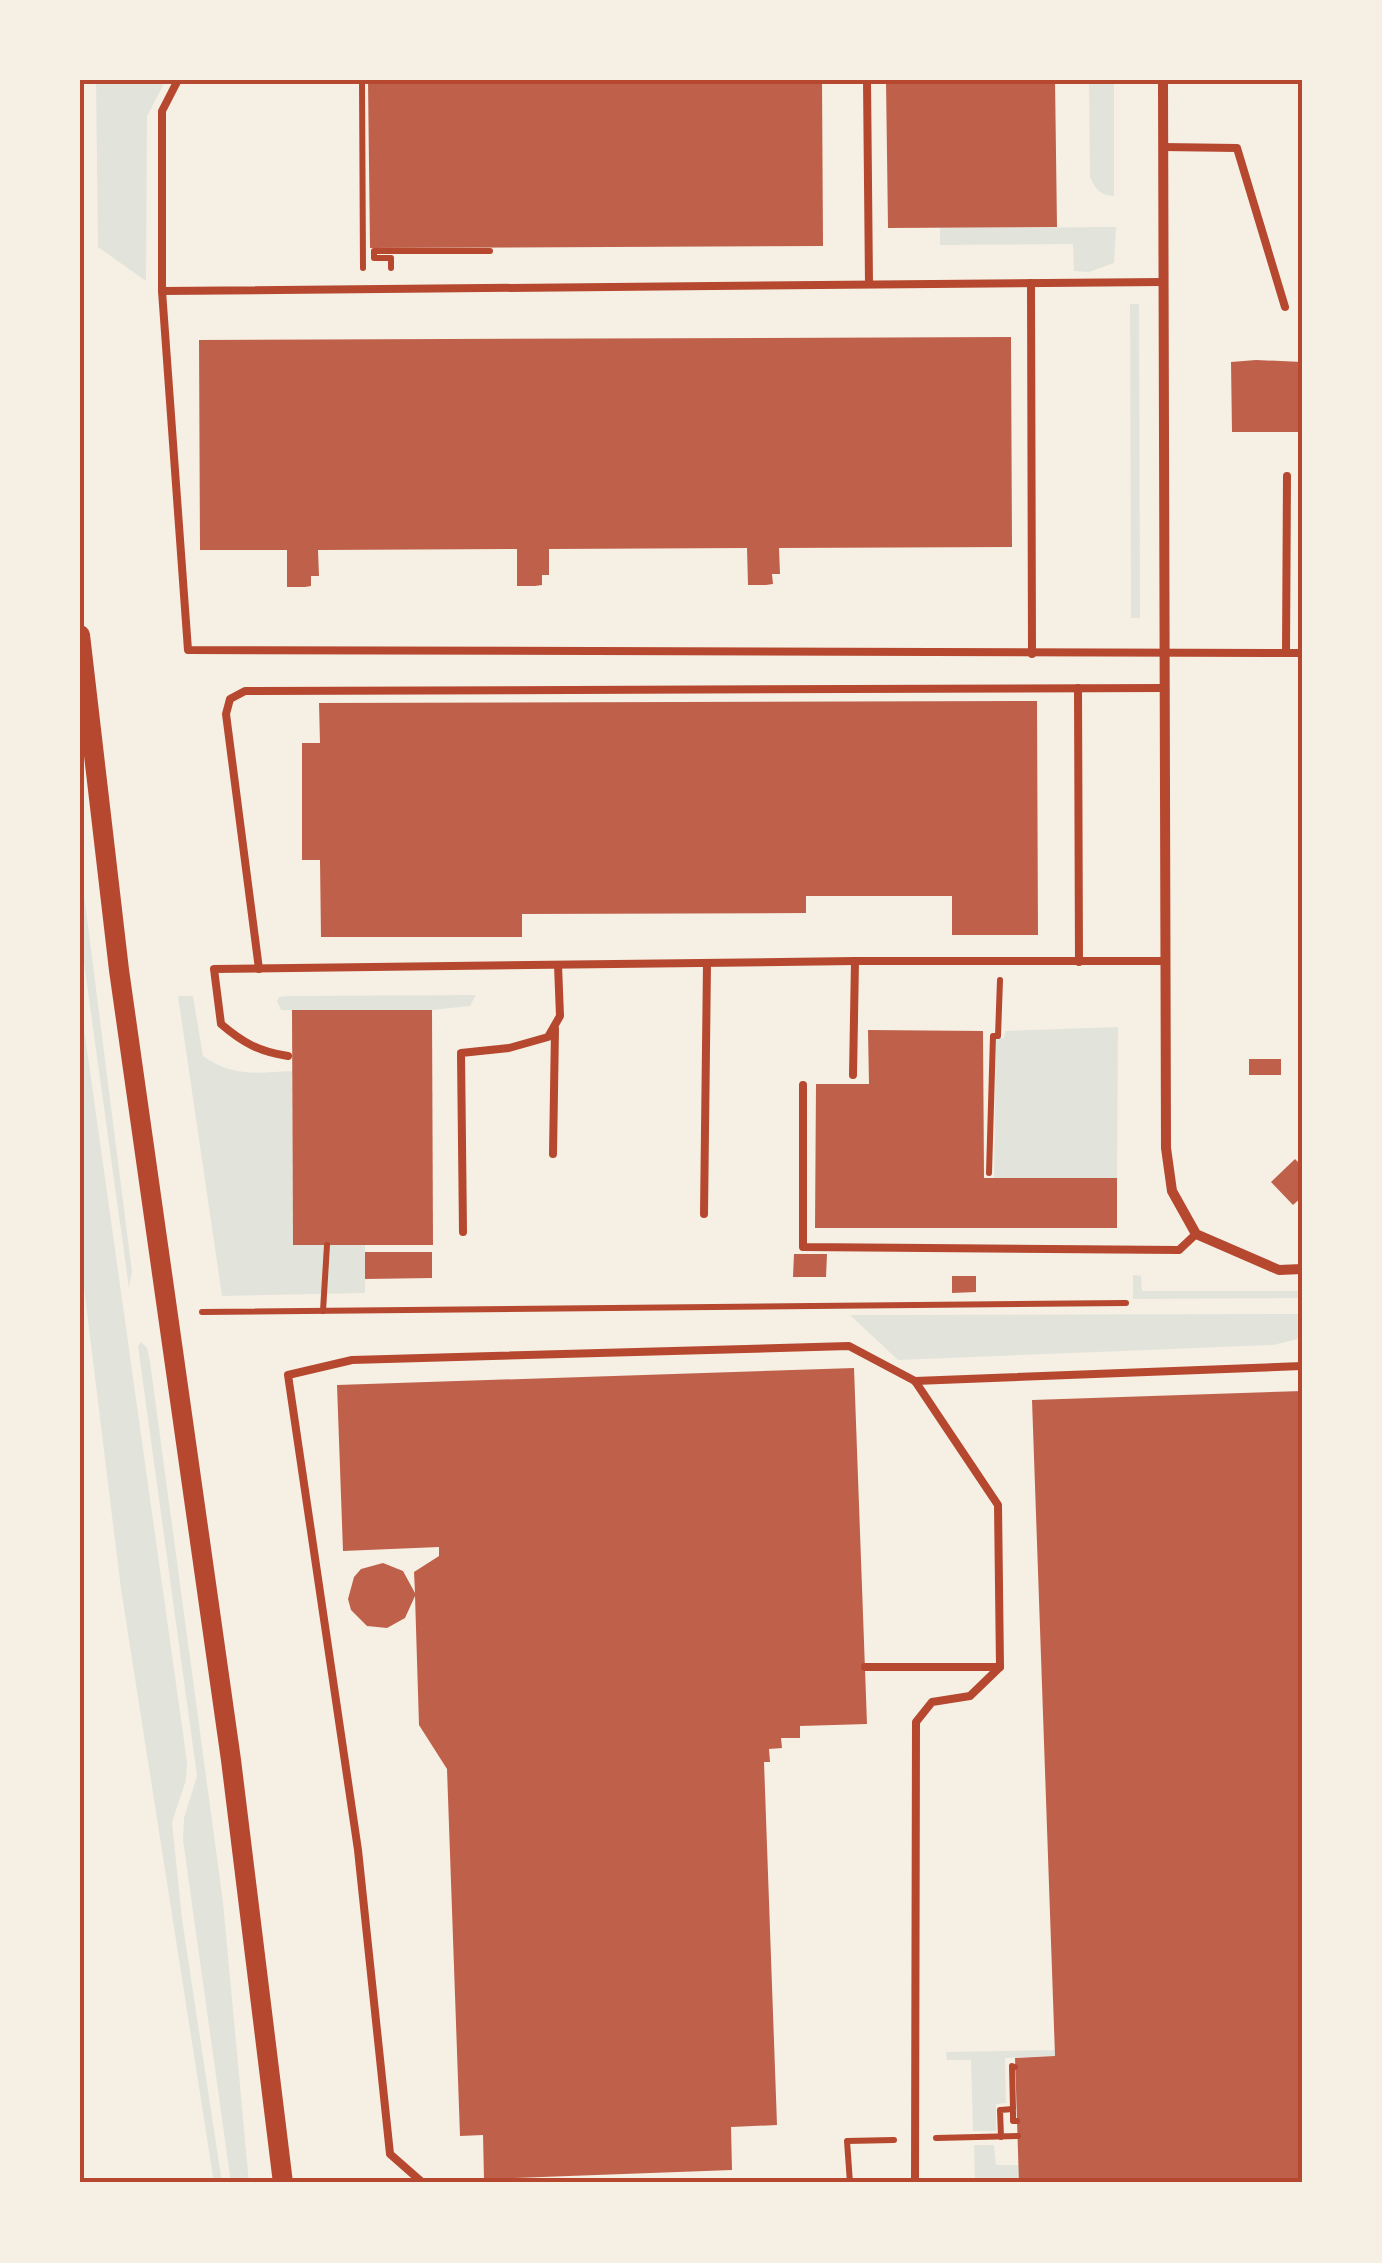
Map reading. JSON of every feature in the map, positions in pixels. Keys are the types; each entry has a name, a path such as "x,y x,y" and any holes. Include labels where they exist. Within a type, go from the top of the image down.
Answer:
{"main road":[{"path":"80,634 119,970 231,1760 283,2183"}],"street":[{"path":"1163,80 1166,1148 1172,1191 1196,1234 1280,1270 1302,1269"}],"lane":[{"path":"178,80 162,111 162,290 188,650 1302,653"},
{"path":"866,80 869,284"},
{"path":"1163,147 1238,148 1285,307"},
{"path":"162,290 1163,282"},
{"path":"1030,283 1032,654"},
{"path":"1286,654 1287,476"},
{"path":"1078,688 1079,962"},
{"path":"259,969 226,714 230,699 246,691 1164,688"},
{"path":"853,1075 856,961"},
{"path":"288,1056 264,1053 221,1024 214,969 1165,961"},
{"path":"704,1214 706,964"},
{"path":"553,1154 555,1029 561,996 558,965"},
{"path":"463,1232 461,1053 533,1043 555,1029"},
{"path":"803,1085 803,1247 1179,1250 1196,1234"},
{"path":"423,2183 390,2154 358,1850 288,1374 352,1360 849,1346 915,1381 998,1505 1000,1667 970,1696 932,1702 916,1722 916,2183"},
{"path":"915,1381 1302,1366"},
{"path":"865,1667 1000,1667"}],"path":[{"path":"362,80 366,119 363,289"},
{"path":"391,258 374,258 374,251 490,251"},
{"path":"989,1173 993,1036 998,1036 1000,961"},
{"path":"323,1310 327,1245"},
{"path":"202,1312 1126,1303"},
{"path":"1001,2137 1000,2110 1015,2114 1014,2072"}],"shaded area":[{"path":"96,80 166,80 147,116 146,281 98,247"},
{"path":"1089,80 1114,80 1114,196 1099,191 1090,177"},
{"path":"1116,227 1114,263 1089,272 1074,271 1073,244 940,245 940,228"},
{"path":"1130,304 1139,304 1140,618 1131,618"},
{"path":"80,863 132,1272 129,1288 80,934"},
{"path":"476,995 470,1006 432,1010 281,1010 277,1001 288,996"},
{"path":"178,996 193,996 203,1056 235,1071 292,1071 293,1244 365,1244 365,1293 222,1296"},
{"path":"80,1000 187,1762 186,1780 172,1822 182,1919 222,2183 214,2183 121,1589 80,1255"},
{"path":"1118,1027 1117,1178 994,1178 996,1038 1004,1038 1005,1031"},
{"path":"1133,1275 1141,1276 1142,1291 1302,1291 1302,1298 1133,1299"},
{"path":"1302,1314 1302,1338 1273,1345 898,1360 850,1315"},
{"path":"141,1342 147,1348 150,1362 223,1902 249,2183 231,2183 183,1840 184,1818 197,1776 138,1346"},
{"path":"1055,2050 1055,2056 1005,2058 1006,2103 996,2104 996,2131 973,2131 971,2060 947,2060 946,2052"},
{"path":"974,2145 994,2145 996,2165 1019,2165 1019,2183 975,2183"}],"building":[{"path":"368,80 822,80 823,246 370,248"},
{"path":"886,80 1055,80 1057,227 888,228"},
{"path":"1011,337 1012,547 779,548 780,574 772,574 773,584 766,585 748,585 747,548 549,549 549,575 542,575 542,585 535,586 517,586 517,549 318,550 319,576 311,576 311,586 305,587 287,587 287,550 200,550 199,340"},
{"path":"1231,362 1302,362 1302,432 1232,432"},
{"path":"1037,701 1038,935 952,935 952,896 806,896 806,913 522,914 522,937 321,937 320,860 302,860 302,743 320,743 319,703"},
{"path":"292,1010 432,1010 433,1245 293,1245"},
{"path":"868,1030 983,1031 984,1178 1117,1178 1117,1228 815,1228 816,1084 869,1084"},
{"path":"1249,1059 1281,1059 1281,1075 1249,1075"},
{"path":"1295,1159 1302,1166 1302,1197 1293,1205 1271,1182"},
{"path":"365,1252 432,1252 432,1278 365,1279"},
{"path":"794,1254 827,1254 826,1277 793,1277"},
{"path":"952,1276 976,1276 976,1292 952,1293"},
{"path":"854,1368 867,1724 800,1726 800,1738 781,1738 782,1748 769,1749 770,1762 764,1762 777,2125 731,2127 732,2170 484,2179 483,2135 460,2136 447,1769 419,1725 415,1596 405,1618 387,1628 367,1626 351,1610 348,1599 354,1577 361,1569 383,1563 403,1571 415,1593 414,1572 439,1556 439,1547 343,1551 337,1385"},
{"path":"1302,1391 1302,2183 1019,2183 1015,2058 1055,2056 1032,1400"}]}
